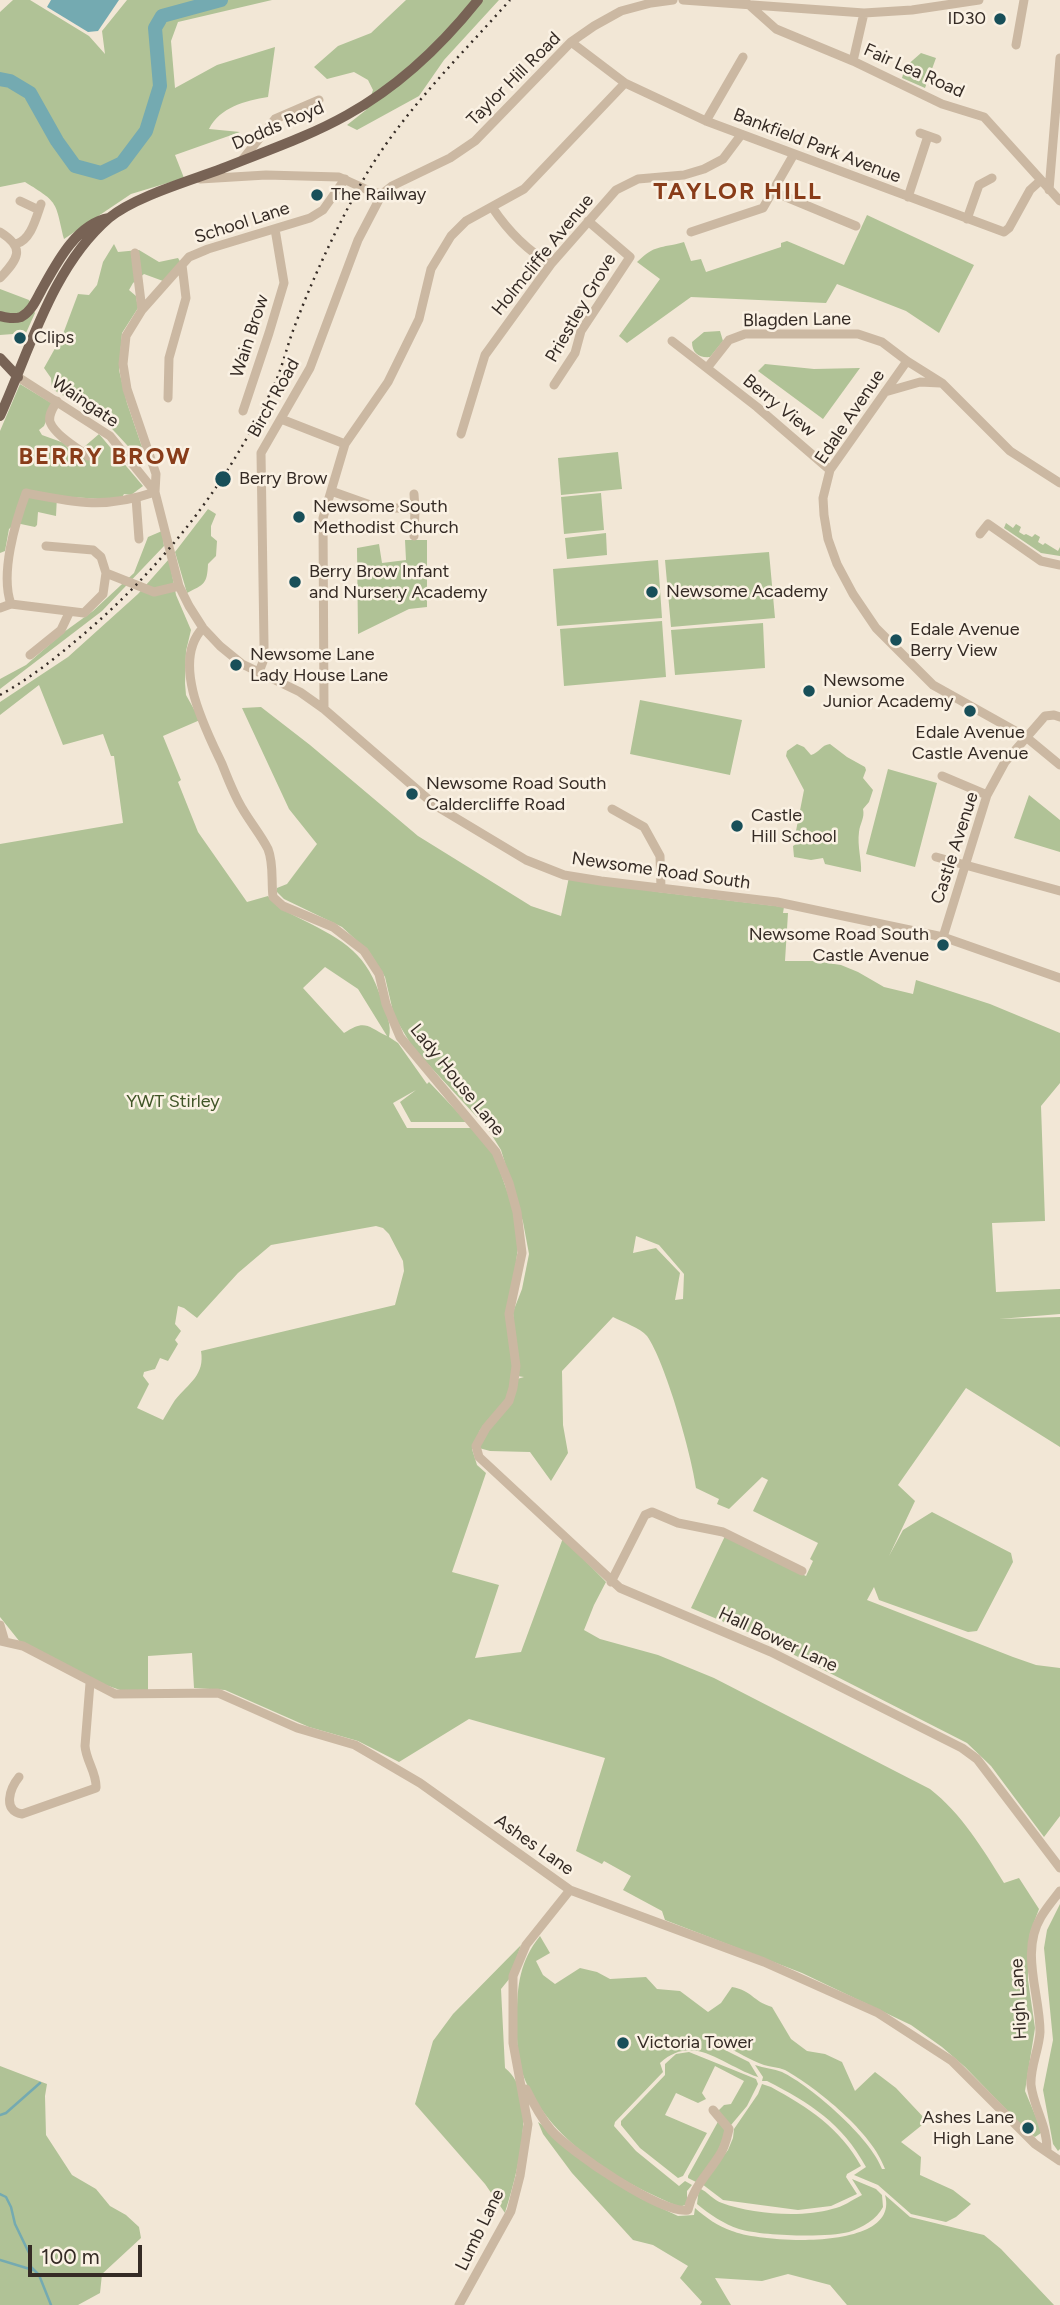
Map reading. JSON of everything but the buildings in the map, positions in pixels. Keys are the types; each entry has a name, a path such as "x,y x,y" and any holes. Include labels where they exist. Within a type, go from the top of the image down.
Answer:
{"main road":[{"name":"Dodds Royd","path":"0,316 21,317 32,307 57,264 95,220 109,218 136,202 347,115 420,63 458,26 478,0"},
{"path":"0,416 46,309 73,259 109,218"},
{"path":"0,358 18,377"}],"street":[{"name":"Taylor Hill Road","path":"382,194 391,186 450,158 475,141 571,42 621,11 673,0"},
{"path":"683,0 864,13 912,10 979,0"},
{"path":"1016,45 1024,0"},
{"name":"Fair Lea Road","path":"748,4 776,29 853,61 942,104 984,117 1060,201"},
{"path":"853,61 864,13"},
{"name":"Bankfield Park Avenue","path":"571,42 625,83 706,121 1004,232 1009,228 1030,190 1041,180"},
{"path":"706,121 743,57"},
{"path":"1049,190 1060,58"},
{"path":"324,709 323,518 345,444 388,382 419,319 431,270 451,236 466,221 524,189 625,83"},
{"path":"242,160 275,119 319,100"},
{"name":"Holmcliffe Avenue","path":"461,434 485,355 551,264 616,190 638,179 684,175 704,169 723,159 741,135"},
{"path":"908,197 929,136"},
{"path":"691,232 759,210 774,192 793,154"},
{"path":"195,179 266,175 345,179 382,194"},
{"path":"967,219 979,185 992,178"},
{"name":"School Lane","path":"179,586 155,492 156,474 127,389 123,364 126,336 142,310 196,253 310,218 323,210 345,179"},
{"path":"774,192 845,218 856,226"},
{"name":"Birch Road","path":"259,672 264,659 261,453 310,368 358,240 382,194"},
{"path":"16,244 23,242 28,235 40,207 20,201"},
{"path":"492,207 506,229 534,254 551,264"},
{"name":"Priestley Grove","path":"554,385 575,354 582,331 630,257 588,221"},
{"name":"Wain Brow","path":"243,411 270,333 284,282 275,229"},
{"path":"0,232 16,244 18,253 0,278"},
{"path":"135,253 142,310"},
{"path":"167,398 169,358 186,298 182,265"},
{"name":"Blagden Lane","path":"706,368 729,340 736,336 761,333 858,334 883,342 942,383 1010,451 1060,483"},
{"name":"Berry View","path":"672,341 777,424 830,470"},
{"name":"Edale Avenue","path":"907,361 830,470 823,498 828,539 842,574 876,628 933,685 1026,737 1060,765"},
{"name":"Waingate","path":"18,377 110,436 155,492"},
{"path":"884,393 920,382 942,383"},
{"path":"57,401 50,414 51,423 64,438 88,456"},
{"path":"281,419 345,444"},
{"path":"135,466 150,457"},
{"path":"331,491 376,507 415,509"},
{"path":"11,604 5,592 12,533 26,493 83,505 122,502 155,492"},
{"path":"414,494 414,536"},
{"path":"136,498 139,539"},
{"path":"980,534 988,524 1041,561 1060,565"},
{"path":"0,608 11,604 84,614 103,594 106,573 101,557 93,551 46,546"},
{"path":"106,573 154,592 179,586"},
{"name":"Newsome Road South","path":"179,586 188,606 203,628 231,655 300,692 324,709 346,731 436,806 526,860 564,875 777,902 943,937 1060,978"},
{"path":"0,616 11,604"},
{"path":"30,655 61,630 69,613"},
{"name":"Lady House Lane","path":"203,628 192,650 192,693 241,806 267,847 272,860 273,897 284,906 333,927 364,951 379,974 386,1004 400,1037 496,1152 509,1183 517,1212 522,1253 509,1314 515,1377 509,1401 486,1428 476,1446"},
{"name":"Castle Avenue","path":"943,937 987,795 1005,762 1045,716 1060,717"},
{"path":"942,776 987,795"},
{"path":"617,809 644,827 660,856 661,888"},
{"path":"936,857 1060,891"},
{"name":"Hall Bower Lane","path":"476,1446 479,1457 620,1588 771,1652 962,1748 977,1759 991,1775 1060,1868"},
{"path":"611,1581 645,1515 652,1512 678,1523 723,1532 802,1572"},
{"path":"0,1625 2,1642"},
{"name":"Ashes Lane","path":"2,1642 23,1646 115,1694 218,1693 297,1728 355,1745 420,1783 570,1890 764,1962 878,2013 952,2061 1035,2144 1060,2161"},
{"path":"19,1777 13,1784 9,1802 17,1813 22,1814 96,1788 95,1775 85,1756 90,1683"},
{"name":"Lumb Lane","path":"459,2305 510,2211 520,2176 528,2123 513,2043 513,1976 526,1945 570,1890"},
{"name":"High Lane","path":"1047,2152 1048,2139 1031,2085 1040,2038 1040,2023 1031,1954 1040,1918 1060,1891"},
{"path":"520,2083 526,2088 552,2131 600,2168 642,2195 679,2212 688,2210 697,2185 726,2143 729,2129 713,2110"}],"green space":[{"path":"13,0 30,0 89,36 105,54 102,31 127,0 272,0 178,22 171,41 175,88 217,65 275,47 268,97 226,110 209,129 240,132 175,155 184,178 131,194 64,239 57,210 44,194 25,182 0,187 0,12"},
{"path":"406,0 499,0 444,60 419,96 357,130 347,125 366,110 373,90 368,80 354,72 327,79 314,67 338,46 371,33"},
{"path":"921,53 936,58 925,88 902,78 905,67"},
{"path":"867,215 974,265 939,333 906,311 837,284 826,303 691,297 627,343 619,336 660,279 637,262 658,248 684,242 691,261 701,259 706,272 781,247 781,243 787,241 844,265"},
{"path":"114,244 118,252 139,250 159,262 178,258 181,263 163,281 144,274 129,290 136,296 138,308 122,333 119,370 143,450 138,457 102,418 52,389 51,378 44,368 63,334 78,294 89,295 97,285 103,262"},
{"path":"0,289 29,300 35,313 26,333 0,335"},
{"path":"720,331 723,341 710,357 699,356 695,352 692,342 704,332"},
{"path":"765,364 814,369 860,368 823,419 758,371"},
{"path":"20,384 53,404 44,426 39,430 42,435 64,443 78,458 84,447 99,434 143,486 131,495 124,494 121,499 114,500 57,496 56,516 38,512 35,527 16,523 9,529 5,551 0,553 0,431"},
{"path":"618,452 622,489 561,495 558,458"},
{"path":"601,493 604,530 564,534 561,497"},
{"path":"208,509 216,514 211,526 211,536 217,541 216,556 208,564 204,583 187,593 175,552"},
{"path":"1006,523 1013,528 1016,524 1021,527 1019,532 1024,535 1032,537 1035,534 1040,537 1038,542 1043,545 1045,543 1058,551 1060,547 1060,556 1041,553 1004,528"},
{"path":"162,531 164,546 102,611 0,689 0,679 26,665 93,611 134,573 148,537"},
{"path":"606,533 607,555 567,559 565,538"},
{"path":"405,540 427,540 427,607 409,609 358,634 357,548 379,544 382,563 406,560"},
{"path":"769,552 775,618 671,627 665,560"},
{"name":"YWT Stirley","path":"169,559 176,595 191,630 186,651 186,695 200,720 163,736 198,832 247,902 268,896 284,910 353,950 376,985 389,1023 389,1037 398,1043 427,1084 429,1082 467,1122 411,1122 400,1102 416,1090 393,1103 407,1128 473,1128 494,1154 513,1208 518,1247 513,1286 512,1380 507,1398 480,1430 472,1449 477,1465 486,1473 452,1572 499,1585 475,1658 521,1652 563,1538 606,1582 584,1630 600,1639 658,1655 714,1678 930,1789 952,1809 971,1832 1004,1883 1019,1878 1039,1909 1030,1933 1028,1955 1028,1980 1035,2028 1025,2091 1041,2129 1041,2133 1035,2137 965,2067 911,2025 802,1973 665,1920 662,1911 623,1890 631,1876 604,1861 602,1864 576,1851 605,1758 469,1719 399,1762 358,1741 309,1727 225,1690 194,1688 192,1653 148,1656 148,1691 120,1690 94,1681 20,1642 0,1617 0,844 123,823 114,756 111,756 103,734 63,745 39,685 0,715 0,702 68,657 138,594","holes":["325,967 358,989 387,1036 362,1025 344,1033 303,988","376,1226 389,1234 403,1261 404,1271 395,1305 201,1351 198,1373 175,1400 163,1420 137,1408 149,1384 143,1376 144,1372 155,1369 160,1358 168,1361 178,1344 175,1340 181,1331 175,1324 178,1306 197,1318 238,1273 271,1245"]},
{"path":"658,560 662,618 557,626 553,569"},
{"path":"662,621 666,677 564,686 560,629"},
{"path":"763,623 765,668 675,675 671,630"},
{"path":"640,700 742,720 730,775 630,754"},
{"path":"261,707 418,836 531,906 561,916 569,877 658,892 784,907 783,913 788,913 785,961 841,965 884,987 913,994 916,980 990,1004 1060,1033 1060,1083 1041,1106 1045,1221 992,1223 996,1292 1060,1289 1060,1314 999,1319 1060,1317 1060,1447 966,1388 898,1485 915,1501 889,1556 903,1530 932,1512 1011,1553 1013,1562 977,1631 968,1632 879,1600 874,1587 867,1600 1013,1657 1036,1665 1060,1668 1060,1816 1044,1837 991,1766 967,1743 757,1636 691,1608 725,1536 806,1576 818,1543 753,1511 768,1480 762,1477 729,1509 717,1504 719,1499 696,1488 683,1432 662,1366 647,1336 640,1330 613,1317 562,1371 563,1425 568,1453 551,1481 530,1452 490,1451 479,1448 517,1379 524,1377 517,1376 513,1312 522,1289 529,1254 523,1222 501,1150 488,1129 413,1048 394,1016 385,977 370,953 342,927 284,899 277,892 277,888 287,884 317,844 289,809 242,708","holes":["636,1236 659,1245 684,1274 683,1299 675,1300 680,1273 656,1248 633,1253"]},
{"path":"797,744 811,755 830,744 865,767 863,778 873,790 863,809 859,832 861,872 825,864 823,858 811,860 794,857 793,846 796,844 795,836 804,790 786,756 787,751"},
{"path":"888,769 937,783 915,867 866,854"},
{"path":"1029,795 1060,820 1060,852 1014,838"},
{"path":"1060,1904 1058,2151 1053,2144 1043,2090 1053,2040 1044,1948 1047,1930"},
{"path":"540,1936 550,1953 536,1961 543,1975 555,1984 580,1968 610,1979 646,1977 657,1989 680,1991 708,2012 721,2003 732,1987 772,2007 791,2039 807,2051 825,2054 842,2062 855,2091 875,2072 896,2088 927,2121 901,2142 921,2157 920,2175 953,2190 971,2204 946,2222 911,2214 878,2185 854,2175 866,2167 846,2138 811,2106 767,2081 762,2081 763,2077 755,2065 782,2072 823,2101 853,2128 882,2169 885,2169 869,2141 828,2100 785,2070 759,2063 724,2045 723,2049 749,2062 760,2080 709,2054 685,2051 673,2054 660,2063 663,2072 614,2126 636,2151 679,2186 685,2181 692,2185 687,2191 687,2204 680,2207 610,2171 568,2139 550,2120 523,2075 517,2039 519,1984 524,1964"},
{"path":"521,1945 510,1978 501,1989 505,2068 516,2081 523,2117 519,2159 505,2213 485,2184 415,2104 433,2041 453,2014"},
{"path":"689,2052 756,2079 758,2084 747,2106 726,2131 717,2153 696,2182 688,2176 720,2118 719,2110 724,2105 731,2104 744,2081 715,2066 702,2093 706,2099 698,2103 676,2093 665,2115 707,2133 683,2176 678,2178 640,2148 621,2125 621,2121 665,2075 665,2064 676,2054"},
{"path":"0,2066 47,2084 46,2135 72,2175 96,2189 110,2206 139,2227 141,2238 102,2274 100,2293 78,2305 0,2305"},
{"path":"762,2084 810,2111 843,2140 861,2166 846,2177 857,2194 831,2206 798,2210 723,2200 702,2184 728,2150 734,2129"},
{"path":"538,2122 640,2198 678,2216 694,2215 695,2208 722,2227 748,2235 797,2240 851,2235 872,2226 884,2213 885,2195 910,2217 984,2235 1001,2249 1054,2305 847,2305 830,2285 788,2274 762,2281 715,2278 731,2305 700,2305 702,2302 680,2278 688,2266 653,2245 633,2240 572,2173 543,2134"},
{"path":"852,2179 876,2189 882,2195 883,2207 864,2225 839,2234 794,2235 739,2229 722,2222 697,2204 699,2188 719,2202 747,2210 792,2214 820,2212 840,2207 862,2195"}],"water":[{"path":"51,0 119,0 98,31 88,32 47,7"}],"waterway":[{"path":"0,79 10,81 30,93 57,141 75,166 101,173 122,163 146,131 160,86 155,28 162,16 221,0"},
{"path":"0,2115 6,2113 40,2083"},
{"path":"0,2194 6,2197 11,2207 15,2224 30,2255 31,2267 39,2275 51,2305"},
{"path":"0,2260 33,2270"}],"railway":[{"path":"0,695 54,658 115,606 169,549 216,487 238,454 278,376 308,292 349,206 374,163 428,90 510,0"}],"place":[{"name":"ID30","path":"1000,19"},
{"name":"The Railway","path":"317,195"},
{"name":"Clips","path":"20,338"},
{"name":"Berry Brow","path":"223,479"},
{"name":"Newsome South Methodist Church","path":"299,517"},
{"name":"Berry Brow Infant and Nursery Academy","path":"295,582"},
{"name":"Newsome Academy","path":"652,592"},
{"name":"Edale Avenue Berry View","path":"896,640"},
{"name":"Newsome Lane Lady House Lane","path":"236,665"},
{"name":"Newsome Junior Academy","path":"809,691"},
{"name":"Edale Avenue Castle Avenue","path":"970,711"},
{"name":"Newsome Road South Caldercliffe Road","path":"412,794"},
{"name":"Castle Hill School","path":"737,826"},
{"name":"Newsome Road South Castle Avenue","path":"943,945"},
{"name":"Victoria Tower","path":"623,2043"},
{"name":"Ashes Lane High Lane","path":"1028,2128"}],"district":[{"name":"TAYLOR HILL","path":"738,192"},
{"name":"BERRY BROW","path":"105,457"}]}
